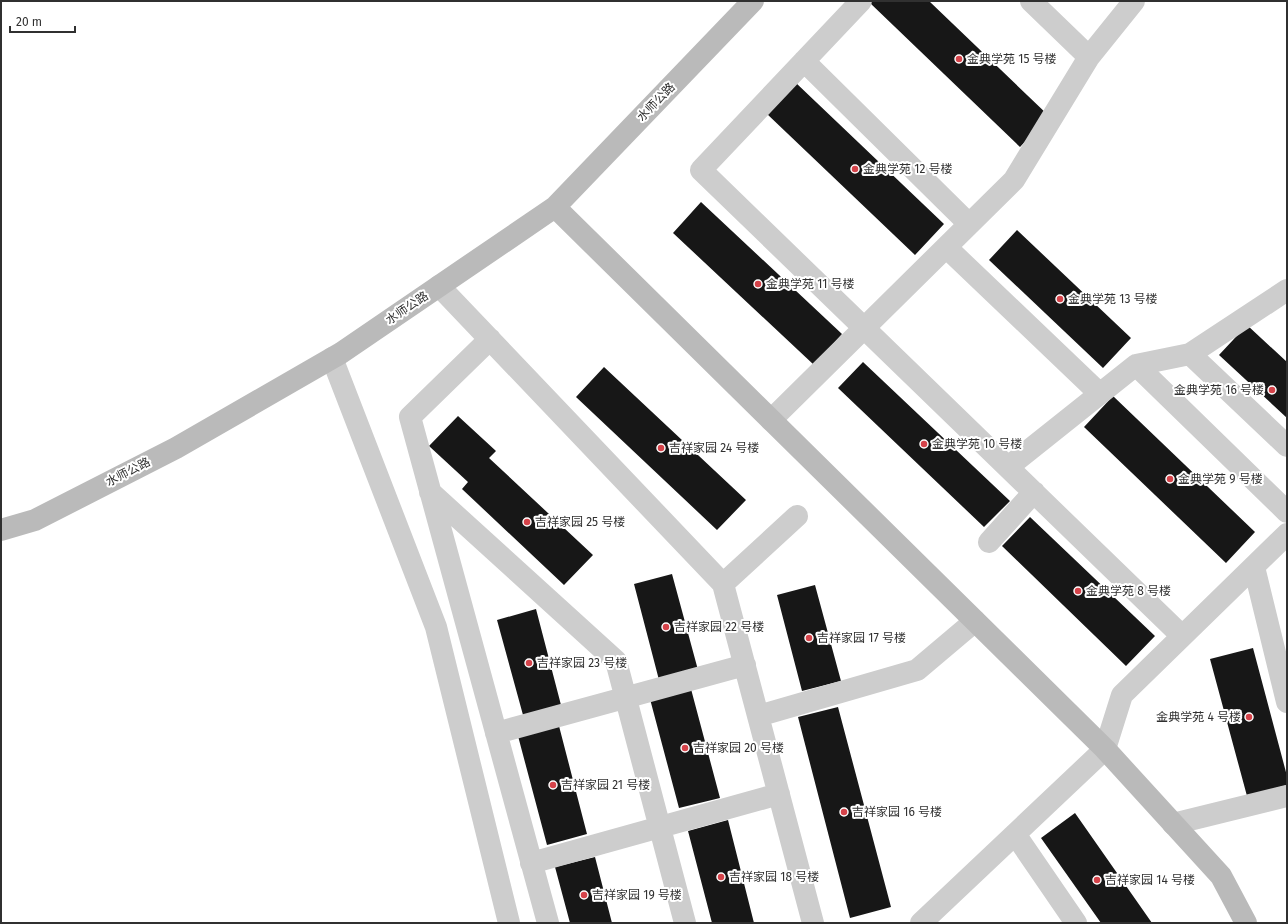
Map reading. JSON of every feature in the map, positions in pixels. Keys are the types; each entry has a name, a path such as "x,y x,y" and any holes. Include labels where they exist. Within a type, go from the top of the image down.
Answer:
{"street":[{"name":"水师公路","path":"1,530 35,520 169,451 332,358 555,207 753,1"},
{"path":"861,1 701,170 1182,636"},
{"path":"1031,1 1089,57"},
{"path":"771,420 1014,180 1089,57 1134,1"},
{"path":"804,61 969,224"},
{"path":"555,207 1105,749 1221,876 1246,923"},
{"path":"946,247 1100,394"},
{"path":"439,286 723,584 813,923"},
{"path":"1008,467 1136,365 1190,354 1287,290"},
{"path":"490,339 410,417 548,923"},
{"path":"1190,354 1287,446"},
{"path":"332,358 436,627 509,923"},
{"path":"1136,365 1287,512"},
{"path":"430,492 616,661 685,923"},
{"path":"989,542 1034,492"},
{"path":"723,584 797,516"},
{"path":"921,923 1105,749 1122,695 1287,534"},
{"path":"1254,567 1287,702"},
{"path":"758,716 917,670 975,621"},
{"path":"496,733 745,665"},
{"path":"531,863 779,794"},
{"path":"1173,824 1287,796"},
{"path":"1015,834 1076,923"}],"building":[{"name":"金典学苑 15 号楼","path":"872,1 929,1 1049,116 1020,147 870,3"},
{"name":"金典学苑 12 号楼","path":"795,82 944,224 915,255 766,113"},
{"name":"金典学苑 11 号楼","path":"701,202 842,334 814,365 673,233"},
{"name":"金典学苑 13 号楼","path":"1017,230 1131,338 1103,368 989,260"},
{"name":"金典学苑 16 号楼","path":"1247,325 1287,362 1287,418 1219,355"},
{"name":"金典学苑 10 号楼","path":"863,362 1010,501 984,527 838,388"},
{"name":"吉祥家园 24 号楼","path":"604,367 746,500 717,530 576,397"},
{"name":"金典学苑 9 号楼","path":"1113,396 1255,532 1226,563 1084,427"},
{"name":"吉祥家园 25 号楼","path":"458,416 496,451 489,458 593,555 564,585 462,489 468,482 429,446"},
{"name":"金典学苑 8 号楼","path":"1030,517 1155,636 1126,666 1002,546"},
{"name":"吉祥家园 22 号楼","path":"672,574 698,670 659,680 634,584"},
{"name":"吉祥家园 17 号楼","path":"815,585 841,681 802,691 777,595"},
{"name":"吉祥家园 23 号楼","path":"536,609 561,705 523,715 497,620"},
{"name":"金典学苑 4 号楼","path":"1253,648 1287,776 1287,785 1247,796 1210,659"},
{"name":"吉祥家园 20 号楼","path":"691,689 720,798 679,808 650,699"},
{"name":"吉祥家园 16 号楼","path":"838,707 891,907 850,918 798,717"},
{"name":"吉祥家园 21 号楼","path":"559,726 587,834 547,845 518,736"},
{"name":"吉祥家园 14 号楼","path":"1075,813 1152,923 1101,923 1041,838"},
{"name":"吉祥家园 18 号楼","path":"728,820 754,923 712,923 688,831"},
{"name":"吉祥家园 19 号楼","path":"595,857 612,923 570,923 555,867"}],"place":[{"name":"金典学苑 15 号楼","path":"959,59"},
{"name":"金典学苑 12 号楼","path":"855,169"},
{"name":"金典学苑 11 号楼","path":"758,284"},
{"name":"金典学苑 13 号楼","path":"1060,299"},
{"name":"金典学苑 16 号楼","path":"1272,390"},
{"name":"金典学苑 10 号楼","path":"924,444"},
{"name":"吉祥家园 24 号楼","path":"661,448"},
{"name":"金典学苑 9 号楼","path":"1170,479"},
{"name":"吉祥家园 25 号楼","path":"527,522"},
{"name":"金典学苑 8 号楼","path":"1078,591"},
{"name":"吉祥家园 22 号楼","path":"666,627"},
{"name":"吉祥家园 17 号楼","path":"809,638"},
{"name":"吉祥家园 23 号楼","path":"529,663"},
{"name":"金典学苑 4 号楼","path":"1249,717"},
{"name":"吉祥家园 20 号楼","path":"685,748"},
{"name":"吉祥家园 21 号楼","path":"553,785"},
{"name":"吉祥家园 16 号楼","path":"844,812"},
{"name":"吉祥家园 18 号楼","path":"721,877"},
{"name":"吉祥家园 14 号楼","path":"1097,880"},
{"name":"吉祥家园 19 号楼","path":"584,895"}]}
